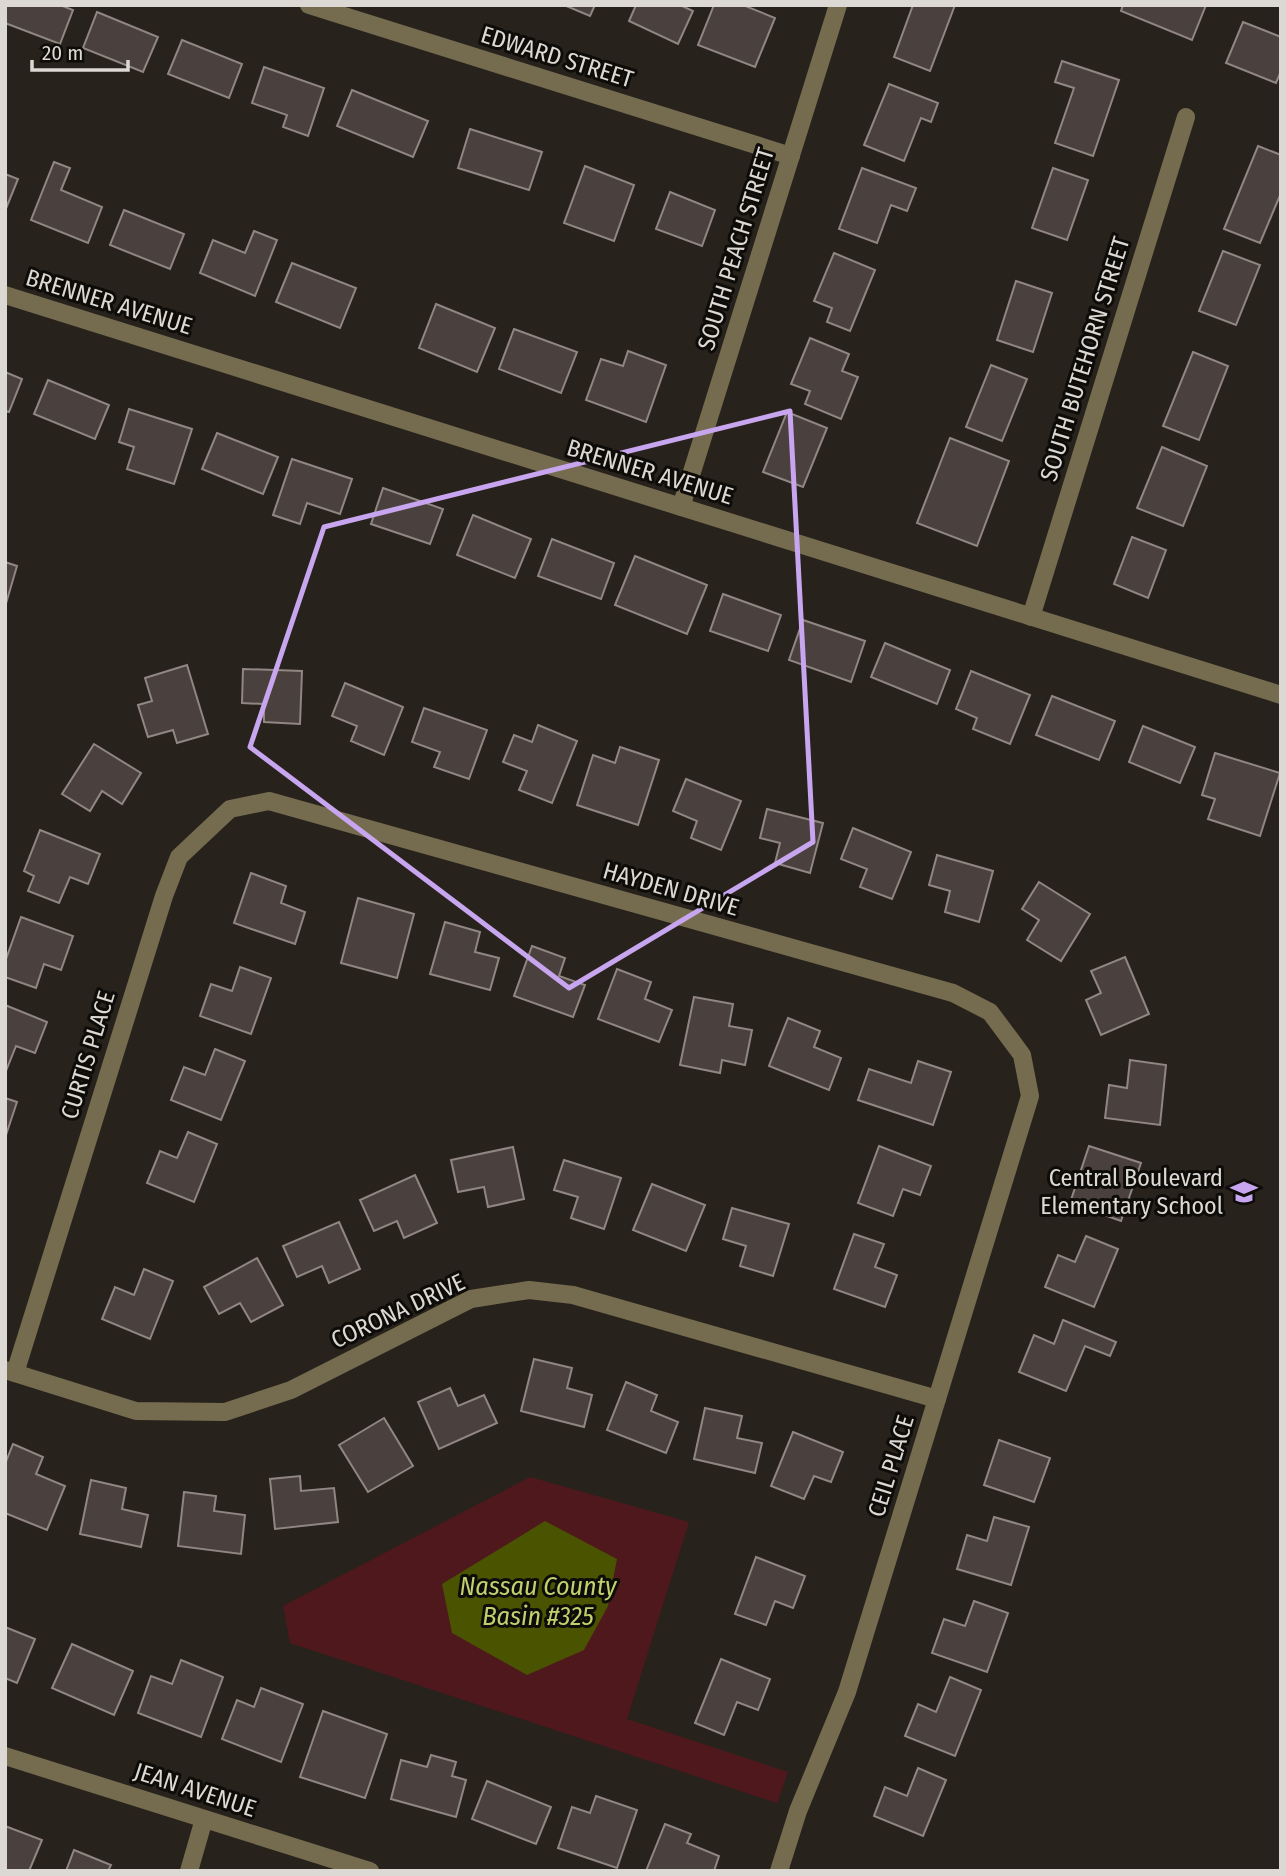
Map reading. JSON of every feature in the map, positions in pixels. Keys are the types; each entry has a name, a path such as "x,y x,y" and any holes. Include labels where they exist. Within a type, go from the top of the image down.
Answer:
{"street":[{"name":"EDWARD STREET","path":"309,5 790,156"},
{"name":"SOUTH PEACH STREET","path":"681,507 838,5"},
{"name":"SOUTH BUTEHORN STREET","path":"1031,617 1186,117"},
{"name":"BRENNER AVENUE","path":"5,295 1281,695"},
{"name":"HAYDEN DRIVE","path":"269,801 953,993 990,1012 1022,1055 1025,1070"},
{"name":"CURTIS PLACE","path":"10,1371 164,896 180,857 230,809 269,801"},
{"name":"CEIL PLACE","path":"779,1871 798,1811 847,1692 937,1399 1030,1096 1025,1070"},
{"name":"CORONA DRIVE","path":"10,1371 136,1411 225,1412 291,1390 471,1299 529,1290 573,1295 937,1399"},
{"name":"JEAN AVENUE","path":"5,1756 370,1871"},
{"path":"188,1871 204,1819"}],"highlighted area":[{"path":"790,411 813,842 569,988 250,747 324,527"}],"shaded area":[{"name":"Nassau County Basin #325","path":"530,1477 689,1522 627,1719 788,1772 777,1803 290,1643 283,1606"}],"water":[{"name":"Nassau County Basin #325","path":"545,1521 617,1559 608,1606 584,1650 527,1675 452,1633 442,1584"}],"building":[{"path":"5,5 60,5 73,10 60,44 5,23"},
{"path":"564,5 595,5 590,16"},
{"path":"636,5 680,5 693,11 678,44 629,21"},
{"path":"714,5 743,5 775,18 755,67 698,45"},
{"path":"913,5 955,5 930,71 894,57"},
{"path":"1123,5 1206,5 1192,40 1121,11"},
{"path":"97,12 158,37 143,72 83,48"},
{"path":"1243,22 1281,37 1281,71 1276,83 1226,63"},
{"path":"182,40 242,64 229,98 168,74"},
{"path":"1062,61 1119,80 1093,156 1055,143 1074,88 1055,82"},
{"path":"264,67 324,88 308,136 283,127 287,115 252,103"},
{"path":"889,84 938,103 931,122 921,118 904,161 864,145"},
{"path":"352,90 428,121 413,157 337,126"},
{"path":"470,129 542,152 529,190 458,168"},
{"path":"1258,146 1281,155 1281,193 1260,243 1224,229"},
{"path":"54,162 70,168 61,190 102,207 88,243 31,220"},
{"path":"585,166 634,185 614,241 564,223"},
{"path":"862,168 916,188 907,211 891,205 877,243 839,229"},
{"path":"1053,168 1088,180 1067,240 1032,228"},
{"path":"5,174 18,179 5,211"},
{"path":"670,192 715,210 702,246 656,229"},
{"path":"124,210 184,234 170,269 110,245"},
{"path":"254,231 277,240 255,296 200,273 213,240 245,253"},
{"path":"1223,251 1260,265 1236,325 1199,311"},
{"path":"834,253 875,270 850,331 827,322 832,308 814,301"},
{"path":"292,263 356,288 340,328 276,302"},
{"path":"1016,281 1052,293 1033,352 997,340"},
{"path":"436,304 495,328 477,372 419,348"},
{"path":"514,329 577,352 561,393 499,369"},
{"path":"810,338 849,354 842,371 858,377 841,419 805,404 810,391 791,384"},
{"path":"628,351 666,365 646,422 586,400 601,359 623,366"},
{"path":"1193,352 1228,366 1199,440 1163,426"},
{"path":"991,365 1027,379 1002,441 966,427"},
{"path":"5,372 22,379 9,412 5,411"},
{"path":"48,380 109,405 95,439 34,414"},
{"path":"129,409 192,429 174,484 127,469 134,447 119,442"},
{"path":"787,412 827,428 803,487 763,472"},
{"path":"217,433 278,457 263,494 202,469"},
{"path":"950,438 1009,461 977,546 917,523"},
{"path":"1162,447 1207,466 1183,526 1137,508"},
{"path":"292,459 352,479 340,514 307,503 300,524 273,515"},
{"path":"383,488 443,509 430,544 371,524"},
{"path":"473,515 531,539 515,578 457,555"},
{"path":"1132,537 1166,550 1148,598 1114,584"},
{"path":"552,539 614,563 601,599 538,576"},
{"path":"635,556 707,585 687,634 615,605"},
{"path":"5,562 17,566 5,607"},
{"path":"723,594 781,615 768,651 710,631"},
{"path":"803,620 865,641 851,682 789,660"},
{"path":"885,643 950,670 937,704 871,677"},
{"path":"187,665 208,734 177,743 173,730 148,737 138,705 152,701 145,678"},
{"path":"243,669 302,671 300,724 264,722 264,704 242,703"},
{"path":"971,671 1030,695 1010,744 973,729 977,718 956,709"},
{"path":"345,683 403,707 384,755 351,741 357,726 332,716"},
{"path":"1052,696 1115,721 1099,760 1036,735"},
{"path":"424,708 487,730 469,779 434,767 440,752 412,742"},
{"path":"538,725 577,741 552,803 519,790 527,771 503,762 514,735 532,742"},
{"path":"1143,726 1195,747 1180,783 1129,762"},
{"path":"94,744 141,773 122,804 102,791 90,811 62,794"},
{"path":"620,747 659,760 638,825 577,805 593,755 615,763"},
{"path":"1215,753 1280,773 1260,836 1208,819 1215,799 1202,795"},
{"path":"686,779 741,801 721,850 691,838 697,821 673,811"},
{"path":"767,809 823,823 810,873 775,863 780,843 760,838"},
{"path":"853,828 911,852 892,899 860,887 867,869 841,859"},
{"path":"40,830 100,854 88,884 70,877 59,903 28,891 34,876 24,871"},
{"path":"937,855 993,871 979,922 945,912 950,891 929,885"},
{"path":"251,873 286,886 281,903 305,912 295,944 234,923"},
{"path":"1039,882 1090,914 1061,961 1027,940 1039,920 1022,909"},
{"path":"358,898 414,914 397,978 341,963"},
{"path":"21,917 73,936 61,970 44,964 36,988 5,977 5,962"},
{"path":"445,922 480,932 475,952 499,958 490,990 430,974"},
{"path":"532,946 565,958 559,976 585,985 573,1017 514,996"},
{"path":"1125,957 1149,1014 1101,1035 1086,1000 1101,993 1091,971"},
{"path":"240,967 271,978 251,1034 200,1016 211,984 232,991"},
{"path":"617,969 651,982 645,999 672,1010 659,1042 598,1019"},
{"path":"694,997 733,1004 729,1026 752,1030 745,1065 722,1060 720,1073 680,1065"},
{"path":"5,1005 47,1022 35,1053 16,1046 6,1071"},
{"path":"788,1018 820,1031 814,1047 841,1058 829,1090 769,1066"},
{"path":"215,1049 245,1061 221,1120 171,1100 184,1067 205,1075"},
{"path":"1130,1060 1166,1065 1160,1125 1105,1118 1109,1085 1127,1088"},
{"path":"918,1061 951,1072 933,1125 858,1100 869,1069 911,1083"},
{"path":"5,1098 17,1102 5,1138"},
{"path":"188,1132 217,1144 194,1202 147,1183 160,1151 177,1158"},
{"path":"879,1146 931,1166 920,1195 903,1189 893,1216 858,1203"},
{"path":"1089,1146 1141,1163 1121,1221 1070,1203"},
{"path":"513,1147 524,1199 488,1207 484,1187 458,1192 451,1160"},
{"path":"564,1160 621,1178 604,1229 571,1218 578,1197 554,1190"},
{"path":"415,1175 437,1223 404,1238 397,1221 374,1231 360,1200"},
{"path":"652,1184 705,1205 686,1251 633,1230"},
{"path":"732,1208 789,1224 773,1276 740,1266 746,1246 723,1239"},
{"path":"339,1222 360,1269 329,1283 322,1266 297,1277 283,1246"},
{"path":"854,1234 884,1244 875,1267 897,1275 885,1307 834,1289"},
{"path":"1086,1236 1118,1249 1094,1307 1045,1287 1058,1255 1075,1262"},
{"path":"257,1258 283,1305 251,1322 240,1303 219,1314 204,1287"},
{"path":"144,1269 173,1281 150,1339 102,1319 115,1287 134,1295"},
{"path":"1063,1320 1116,1342 1110,1356 1085,1346 1066,1391 1019,1372 1034,1335 1054,1344"},
{"path":"534,1359 572,1368 567,1388 592,1395 584,1427 521,1411"},
{"path":"626,1382 657,1395 651,1411 678,1422 666,1453 607,1430"},
{"path":"450,1388 458,1406 484,1395 497,1423 439,1449 418,1402"},
{"path":"705,1408 742,1416 737,1438 762,1443 755,1473 694,1459"},
{"path":"384,1418 413,1466 368,1492 339,1445"},
{"path":"793,1432 843,1452 831,1482 814,1476 804,1499 771,1486"},
{"path":"999,1440 1050,1458 1034,1502 984,1485"},
{"path":"13,1444 43,1457 36,1474 65,1486 47,1530 5,1513 5,1464"},
{"path":"300,1476 301,1491 334,1488 338,1522 275,1529 270,1479"},
{"path":"91,1480 126,1488 122,1509 148,1515 141,1547 80,1534"},
{"path":"184,1492 216,1496 214,1511 245,1515 241,1554 178,1546"},
{"path":"994,1517 1029,1527 1011,1585 957,1569 967,1535 987,1541"},
{"path":"756,1557 805,1576 793,1608 775,1601 766,1625 735,1614"},
{"path":"974,1601 1008,1613 987,1672 932,1653 944,1619 965,1626"},
{"path":"5,1627 35,1639 17,1683 5,1678"},
{"path":"72,1644 133,1671 114,1715 52,1688"},
{"path":"721,1659 770,1679 758,1710 737,1702 724,1735 695,1723"},
{"path":"181,1660 223,1677 201,1737 138,1713 151,1676 172,1684"},
{"path":"950,1677 981,1690 955,1756 905,1736 918,1704 936,1712"},
{"path":"261,1688 303,1704 281,1762 222,1739 237,1700 254,1707"},
{"path":"323,1711 387,1734 365,1798 300,1777"},
{"path":"431,1755 456,1762 452,1776 466,1780 456,1817 391,1799 401,1760 427,1767"},
{"path":"918,1768 946,1780 923,1836 874,1816 885,1787 907,1796"},
{"path":"487,1781 551,1807 536,1844 472,1819"},
{"path":"596,1796 637,1810 617,1868 558,1848 572,1807 590,1813"},
{"path":"665,1824 691,1834 687,1843 719,1856 714,1871 646,1871"},
{"path":"5,1826 42,1840 29,1871 5,1871"},
{"path":"74,1850 111,1865 108,1871 66,1871"}],"place":[{"name":"Central Boulevard Elementary School","path":"1244,1192"}]}
